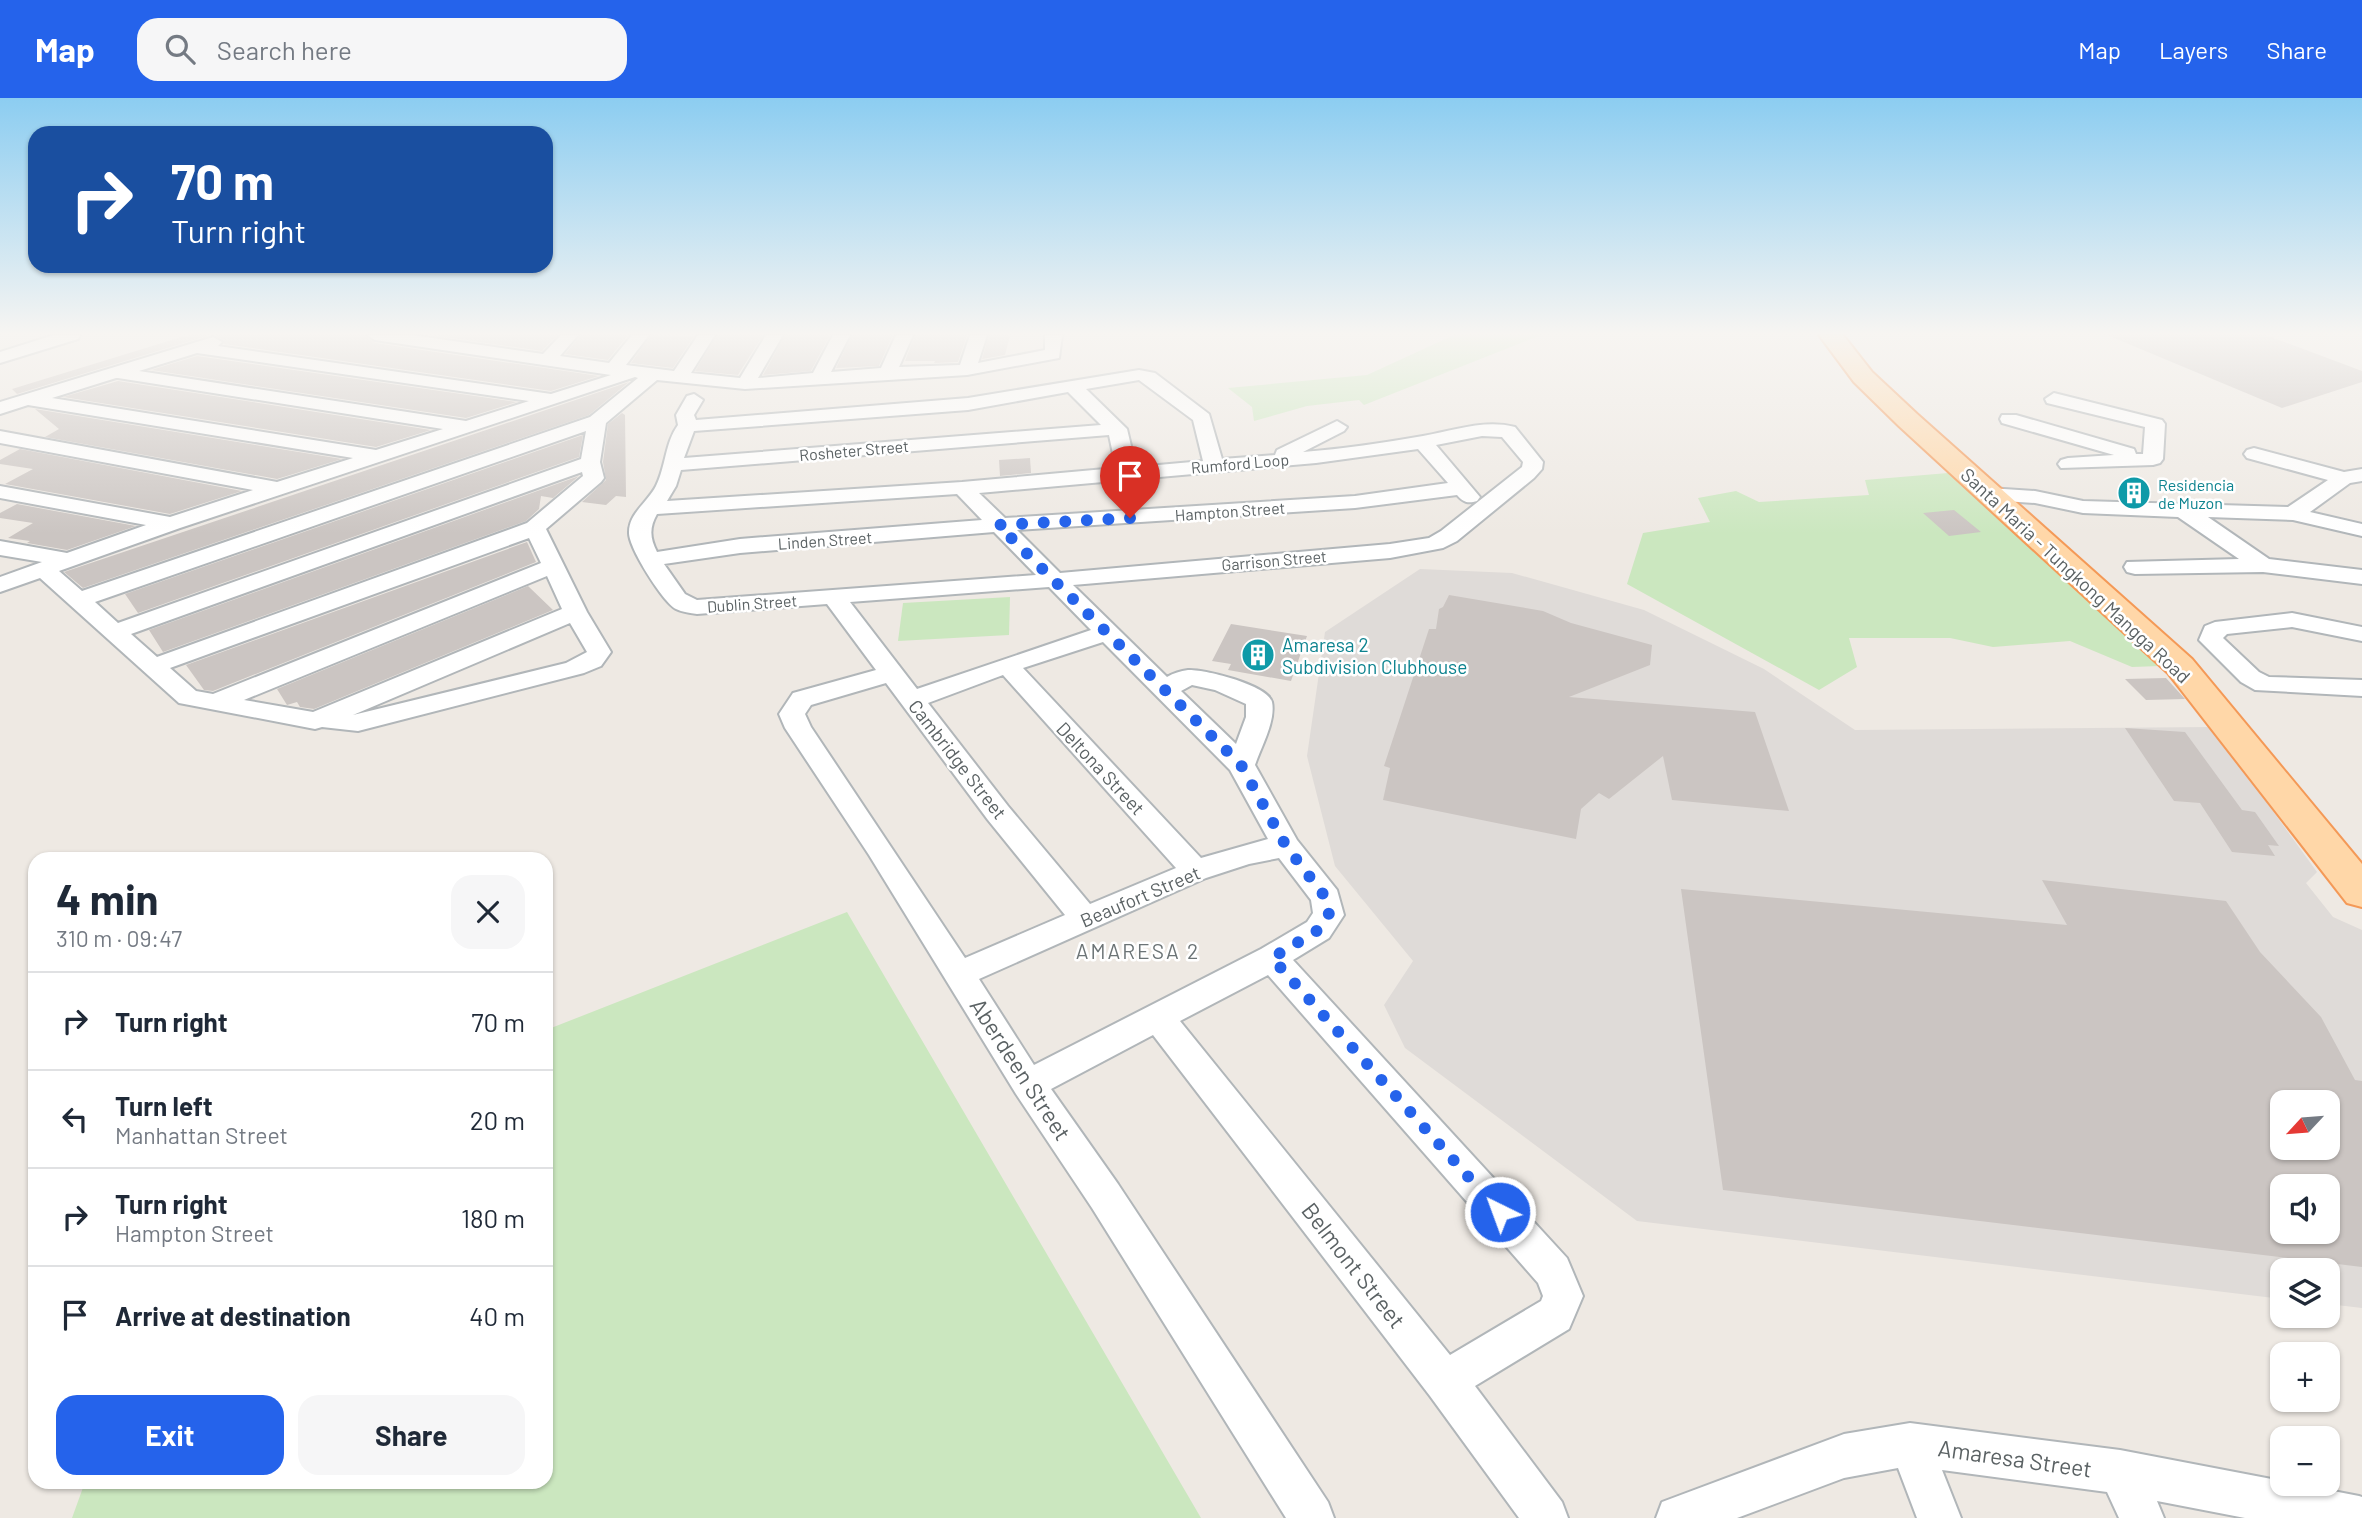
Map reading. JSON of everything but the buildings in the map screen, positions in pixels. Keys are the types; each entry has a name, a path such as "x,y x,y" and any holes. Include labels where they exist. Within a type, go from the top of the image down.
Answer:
{"main road":[{"name":"Santa Maria - Tungkong Mangga Road","path":"1889,401 2180,666 2362,892"}],"street":[{"path":"0,408 25,401"},
{"path":"38,401 378,456"},
{"path":"301,401 468,427"},
{"path":"0,585 172,523 545,401"},
{"path":"76,601 597,421 616,401"},
{"name":"Dublin Street","path":"693,401 685,415 688,426 682,430 674,465 664,490 640,525 640,539 677,599 685,605 697,607 1054,580"},
{"path":"688,426 989,401"},
{"path":"1088,401 1117,429 1127,473"},
{"path":"1184,401 1202,418 1214,465"},
{"path":"2063,401 2155,424 2153,459"},
{"path":"1272,461 1334,418 1356,452"},
{"path":"2009,419 2153,459"},
{"path":"151,667 535,528 594,478 590,462 597,421"},
{"name":"Rosheter Street","path":"674,465 1117,429"},
{"name":"Rumford Loop","path":"650,508 962,488 1272,461 1356,452 1491,429 1508,431 1533,462 1532,469 1482,509"},
{"path":"0,437 279,489"},
{"path":"1423,442 1460,488 1482,509"},
{"path":"2088,443 2058,471 2092,507"},
{"path":"2254,454 2353,477"},
{"path":"2068,464 2153,459"},
{"path":"114,632 590,462"},
{"path":"2293,514 2353,477"},
{"path":"962,488 1105,633 1241,765 1286,846 1326,898 1329,915 1318,930 1272,958 1028,1084"},
{"name":"Hampton Street","path":"998,525 1355,502 1460,488"},
{"path":"0,492 172,523"},
{"path":"2001,505 2035,497 2092,507 2293,514 2362,530"},
{"path":"2001,505 2051,514 2092,507"},
{"name":"Garrison Street","path":"1054,580 1390,551 1435,544 1482,509"},
{"path":"2183,510 2263,565"},
{"name":"Linden Street","path":"652,559 740,546 998,525"},
{"path":"44,570 188,697 315,721 358,723 575,668 592,661 599,652 575,612 535,528"},
{"path":"0,548 66,560"},
{"path":"2135,567 2263,565 2362,577"},
{"path":"213,703 553,566"},
{"name":"Cambridge Street","path":"834,597 998,813 1086,919"},
{"path":"315,721 575,612"},
{"path":"2362,634 2292,620 2222,627 2213,631 2211,640 2250,677 2264,685 2362,688"},
{"path":"902,686 1007,665 1105,633"},
{"name":"Deltona Street","path":"1007,665 1196,871"},
{"path":"1166,690 1185,678 1251,693 1259,701 1259,717 1241,765"},
{"name":"Aberdeen Street","path":"902,686 802,699 792,714 798,728 1028,1084 1105,1196 1312,1518"},
{"name":"Beaufort Street","path":"958,974 1196,871 1245,854 1286,846"},
{"path":"1272,958 1553,1271 1563,1296 1555,1315 1445,1381"},
{"name":"Belmont Street","path":"1157,1016 1445,1381 1546,1518"},
{"path":"1910,1444 1939,1518"},
{"name":"Amaresa Street","path":"1678,1518 1844,1456 1910,1444 2120,1472 2340,1516"},
{"path":"2120,1472 2142,1518"}],"shaded area":[{"path":"1420,569 1512,573 1644,610 1764,669 1855,730 2212,727 2317,872 2306,883 2333,917 2362,930 2362,1308 2340,1305 2340,1258 2270,1258 2270,1298 1637,1221 1405,1048 1384,1005 1413,961 1335,866 1307,756 1325,632"}],"green space":[{"path":"1245,401 1348,401 1307,406 1254,421 1252,407"},
{"path":"1948,473 2160,666 2132,667 2070,641 1993,647 1950,638 1849,638 1857,667 1819,690 1627,584 1643,533 1710,522 1698,498 1736,491 1759,502 1869,495 1865,480"},
{"path":"1010,597 1009,635 898,641 903,603"},
{"path":"847,912 1201,1518 72,1518 82,1489 553,1489 553,1027"}],"place":[{"name":"Residencia de Muzon","path":"2134,493"},
{"name":"Amaresa 2 Subdivision Clubhouse","path":"1258,655"}],"district":[{"name":"AMARESA 2","path":"1138,950"}],"route":[{"path":"1130,518 998,525 1241,765 1286,846 1326,898 1329,915 1318,930 1272,958 1500,1212"}]}
